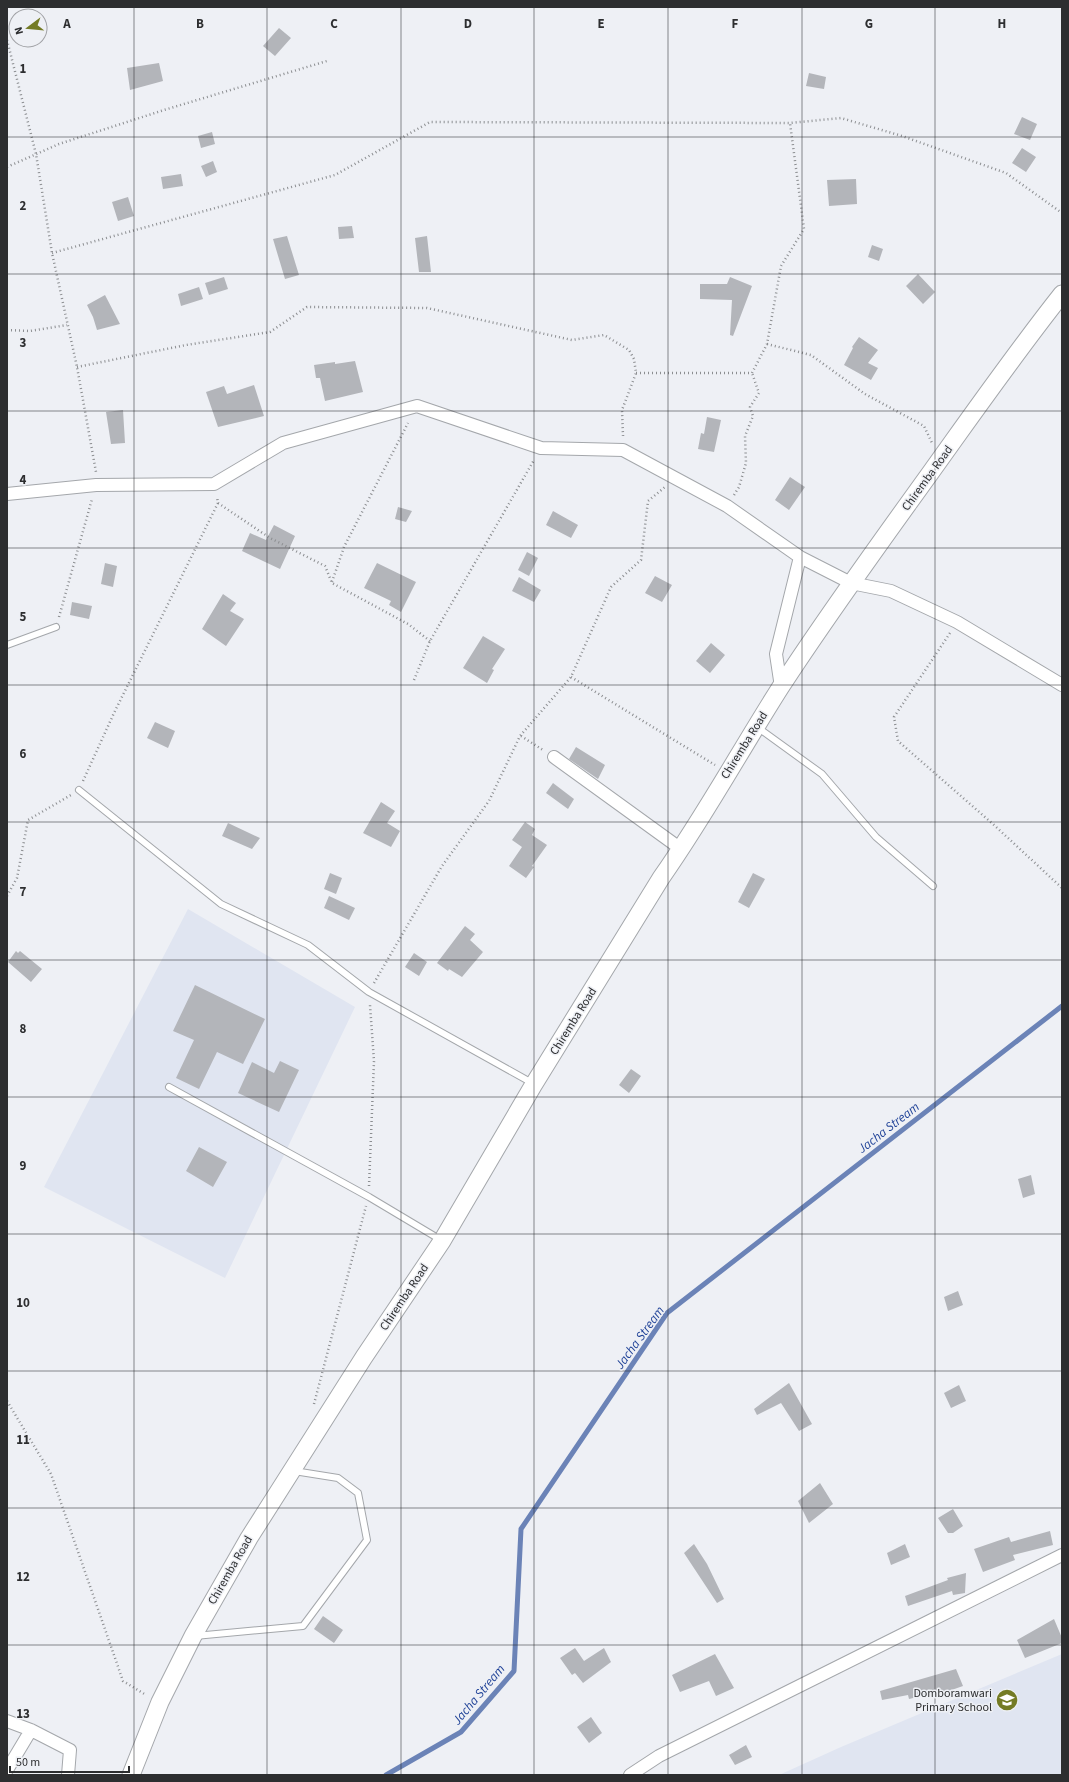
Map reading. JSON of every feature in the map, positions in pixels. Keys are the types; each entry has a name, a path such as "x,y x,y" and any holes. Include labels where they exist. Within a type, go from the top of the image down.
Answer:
{"main road":[{"name":"Chiremba Road","path":"131,1775 160,1702 193,1636 249,1538 293,1471 320,1426 442,1241 534,1084 756,726 851,584 999,377 1062,294"}],"street":[{"path":"7,494 96,485 214,484 283,443 417,406 541,448 623,450 727,506 800,557 851,584 891,591 956,622 1062,685"},
{"path":"781,687 776,654 800,557"},
{"path":"554,757 681,849"},
{"path":"630,1775 659,1756 1062,1555"},
{"path":"7,1720 31,1730 70,1750 68,1775"},
{"path":"7,1770 31,1730"}],"lane":[{"path":"7,645 56,627"},
{"path":"756,726 822,774 876,837 933,886"},
{"path":"78,790 221,904 308,945 369,992 534,1084"},
{"path":"169,1087 368,1197 442,1241"},
{"path":"193,1636 303,1626 367,1540 358,1493 338,1478 293,1471"}],"path":[{"path":"7,40 36,154 52,253 77,367 96,472 96,485 56,627"},
{"path":"7,167 59,144 164,110 327,61"},
{"path":"52,253 335,174 430,122 790,123 841,118 902,136 1006,173 1062,213"},
{"path":"727,506 739,487 746,462 745,436 753,416 750,407 759,393 752,373 767,344 781,266 804,229 790,123"},
{"path":"77,367 186,345 270,332 307,307 427,308 572,340 604,335 630,350 634,359 636,373 622,410 623,450"},
{"path":"7,330 30,331 67,325"},
{"path":"767,344 811,355 865,394 924,426 940,459"},
{"path":"636,373 752,373"},
{"path":"332,583 344,547 417,406"},
{"path":"414,680 430,641 541,448"},
{"path":"320,1426 313,1406 368,1197 374,1061 369,992 442,866 489,801 520,736 571,677 611,587 641,560 648,500 676,478"},
{"path":"7,896 17,878 28,820 78,790 114,713 218,503 214,484"},
{"path":"218,503 270,538 325,566 332,583 408,624 430,641"},
{"path":"956,622 894,717 898,741 994,825 1062,888"},
{"path":"571,677 686,748 728,772"},
{"path":"520,736 554,757"},
{"path":"7,1401 51,1474 123,1681 160,1702"}],"shaded area":[{"path":"188,909 355,1007 225,1278 44,1187"},
{"name":"Domboramwari Primary School","path":"1062,1654 1062,1775 779,1775 841,1747"}],"building":[{"path":"279,28 291,38 275,56 263,46"},
{"path":"159,63 163,81 130,90 127,68"},
{"path":"809,73 826,77 824,89 806,86"},
{"path":"1022,117 1037,124 1030,140 1014,134"},
{"path":"212,132 215,144 201,148 198,136"},
{"path":"1022,148 1036,157 1026,172 1012,163"},
{"path":"213,161 217,172 206,177 201,166"},
{"path":"181,174 183,186 163,189 161,177"},
{"path":"856,179 857,204 829,206 827,180"},
{"path":"128,197 134,216 118,221 112,202"},
{"path":"352,226 354,238 339,239 338,227"},
{"path":"287,236 299,275 285,279 273,239"},
{"path":"427,236 431,272 419,272 415,238"},
{"path":"872,245 883,249 879,261 868,257"},
{"path":"918,274 935,292 923,304 906,286"},
{"path":"224,277 228,289 209,295 205,283"},
{"path":"730,277 752,286 733,336 730,335 732,300 700,299 700,284 727,284"},
{"path":"199,287 203,299 181,306 178,294"},
{"path":"105,295 120,324 97,330 87,305"},
{"path":"859,337 878,350 868,363 878,368 871,380 844,365 853,348 852,347"},
{"path":"355,361 363,392 325,401 320,378 316,378 314,365"},
{"path":"254,385 264,416 218,427 206,392 224,386 227,394"},
{"path":"123,410 125,443 111,444 106,412"},
{"path":"707,417 721,420 714,452 698,449 701,433 704,434"},
{"path":"790,477 805,487 789,510 775,500"},
{"path":"398,507 412,511 406,522 395,519"},
{"path":"553,511 578,525 571,538 546,525"},
{"path":"274,525 295,536 280,569 242,551 250,533 266,540"},
{"path":"527,552 538,558 529,576 518,570"},
{"path":"105,563 117,566 113,587 101,584"},
{"path":"377,563 416,582 401,612 389,605 391,601 364,588"},
{"path":"655,576 672,585 662,602 645,593"},
{"path":"519,577 541,590 534,602 512,591"},
{"path":"223,594 236,603 230,611 244,619 226,646 202,629"},
{"path":"72,602 92,606 89,619 70,615"},
{"path":"483,636 505,649 492,669 494,670 487,683 463,668"},
{"path":"711,643 725,655 710,673 696,661"},
{"path":"155,722 175,731 168,748 147,738"},
{"path":"576,747 605,765 598,779 569,759"},
{"path":"553,783 574,799 568,809 546,793"},
{"path":"381,802 395,811 387,823 400,831 391,847 363,833"},
{"path":"525,822 535,829 532,835 547,845 532,866 534,867 526,878 509,866 522,847 512,840"},
{"path":"228,823 260,838 252,849 222,836"},
{"path":"330,873 342,878 336,894 324,889"},
{"path":"753,873 765,879 749,908 738,902"},
{"path":"329,896 355,908 349,920 324,908"},
{"path":"465,926 475,934 470,940 483,952 462,977 449,969 448,971 437,963"},
{"path":"16,951 18,953 20,951 42,969 31,982 8,962"},
{"path":"414,953 427,962 419,976 405,967"},
{"path":"195,985 265,1019 243,1064 217,1052 199,1089 176,1078 194,1040 173,1031"},
{"path":"280,1061 299,1070 279,1112 238,1093 252,1062 274,1073"},
{"path":"631,1069 641,1076 629,1093 619,1085"},
{"path":"199,1147 227,1162 213,1187 186,1171"},
{"path":"1031,1175 1035,1194 1023,1198 1018,1179"},
{"path":"958,1291 963,1305 948,1311 944,1297"},
{"path":"789,1383 812,1424 799,1431 781,1403 757,1415 754,1409"},
{"path":"959,1385 966,1401 951,1408 944,1393"},
{"path":"820,1483 833,1504 809,1523 798,1501"},
{"path":"953,1509 963,1526 953,1533 948,1533 938,1518"},
{"path":"1050,1531 1053,1545 1013,1555 1015,1560 983,1572 974,1549 1009,1537 1011,1542"},
{"path":"694,1544 707,1564 724,1599 717,1603 684,1553"},
{"path":"905,1544 910,1557 891,1565 887,1553"},
{"path":"966,1573 965,1593 953,1595 952,1591 908,1606 905,1596 948,1580 947,1578"},
{"path":"323,1616 343,1630 334,1643 314,1629"},
{"path":"1054,1619 1062,1638 1062,1643 1025,1658 1017,1640"},
{"path":"575,1648 584,1661 604,1648 611,1662 583,1683 575,1673 572,1675 560,1658"},
{"path":"715,1654 734,1688 716,1696 709,1681 680,1692 672,1675"},
{"path":"956,1669 963,1686 943,1693 942,1691 909,1699 908,1695 882,1700 880,1691"},
{"path":"591,1717 602,1733 589,1743 577,1727"},
{"path":"746,1745 752,1757 735,1765 729,1755"}],"waterway":[{"name":"Jacha Stream","path":"386,1775 461,1732 514,1671 521,1529 667,1313 1062,1006"}],"place":[{"name":"Domboramwari Primary School","path":"1007,1700"}]}
